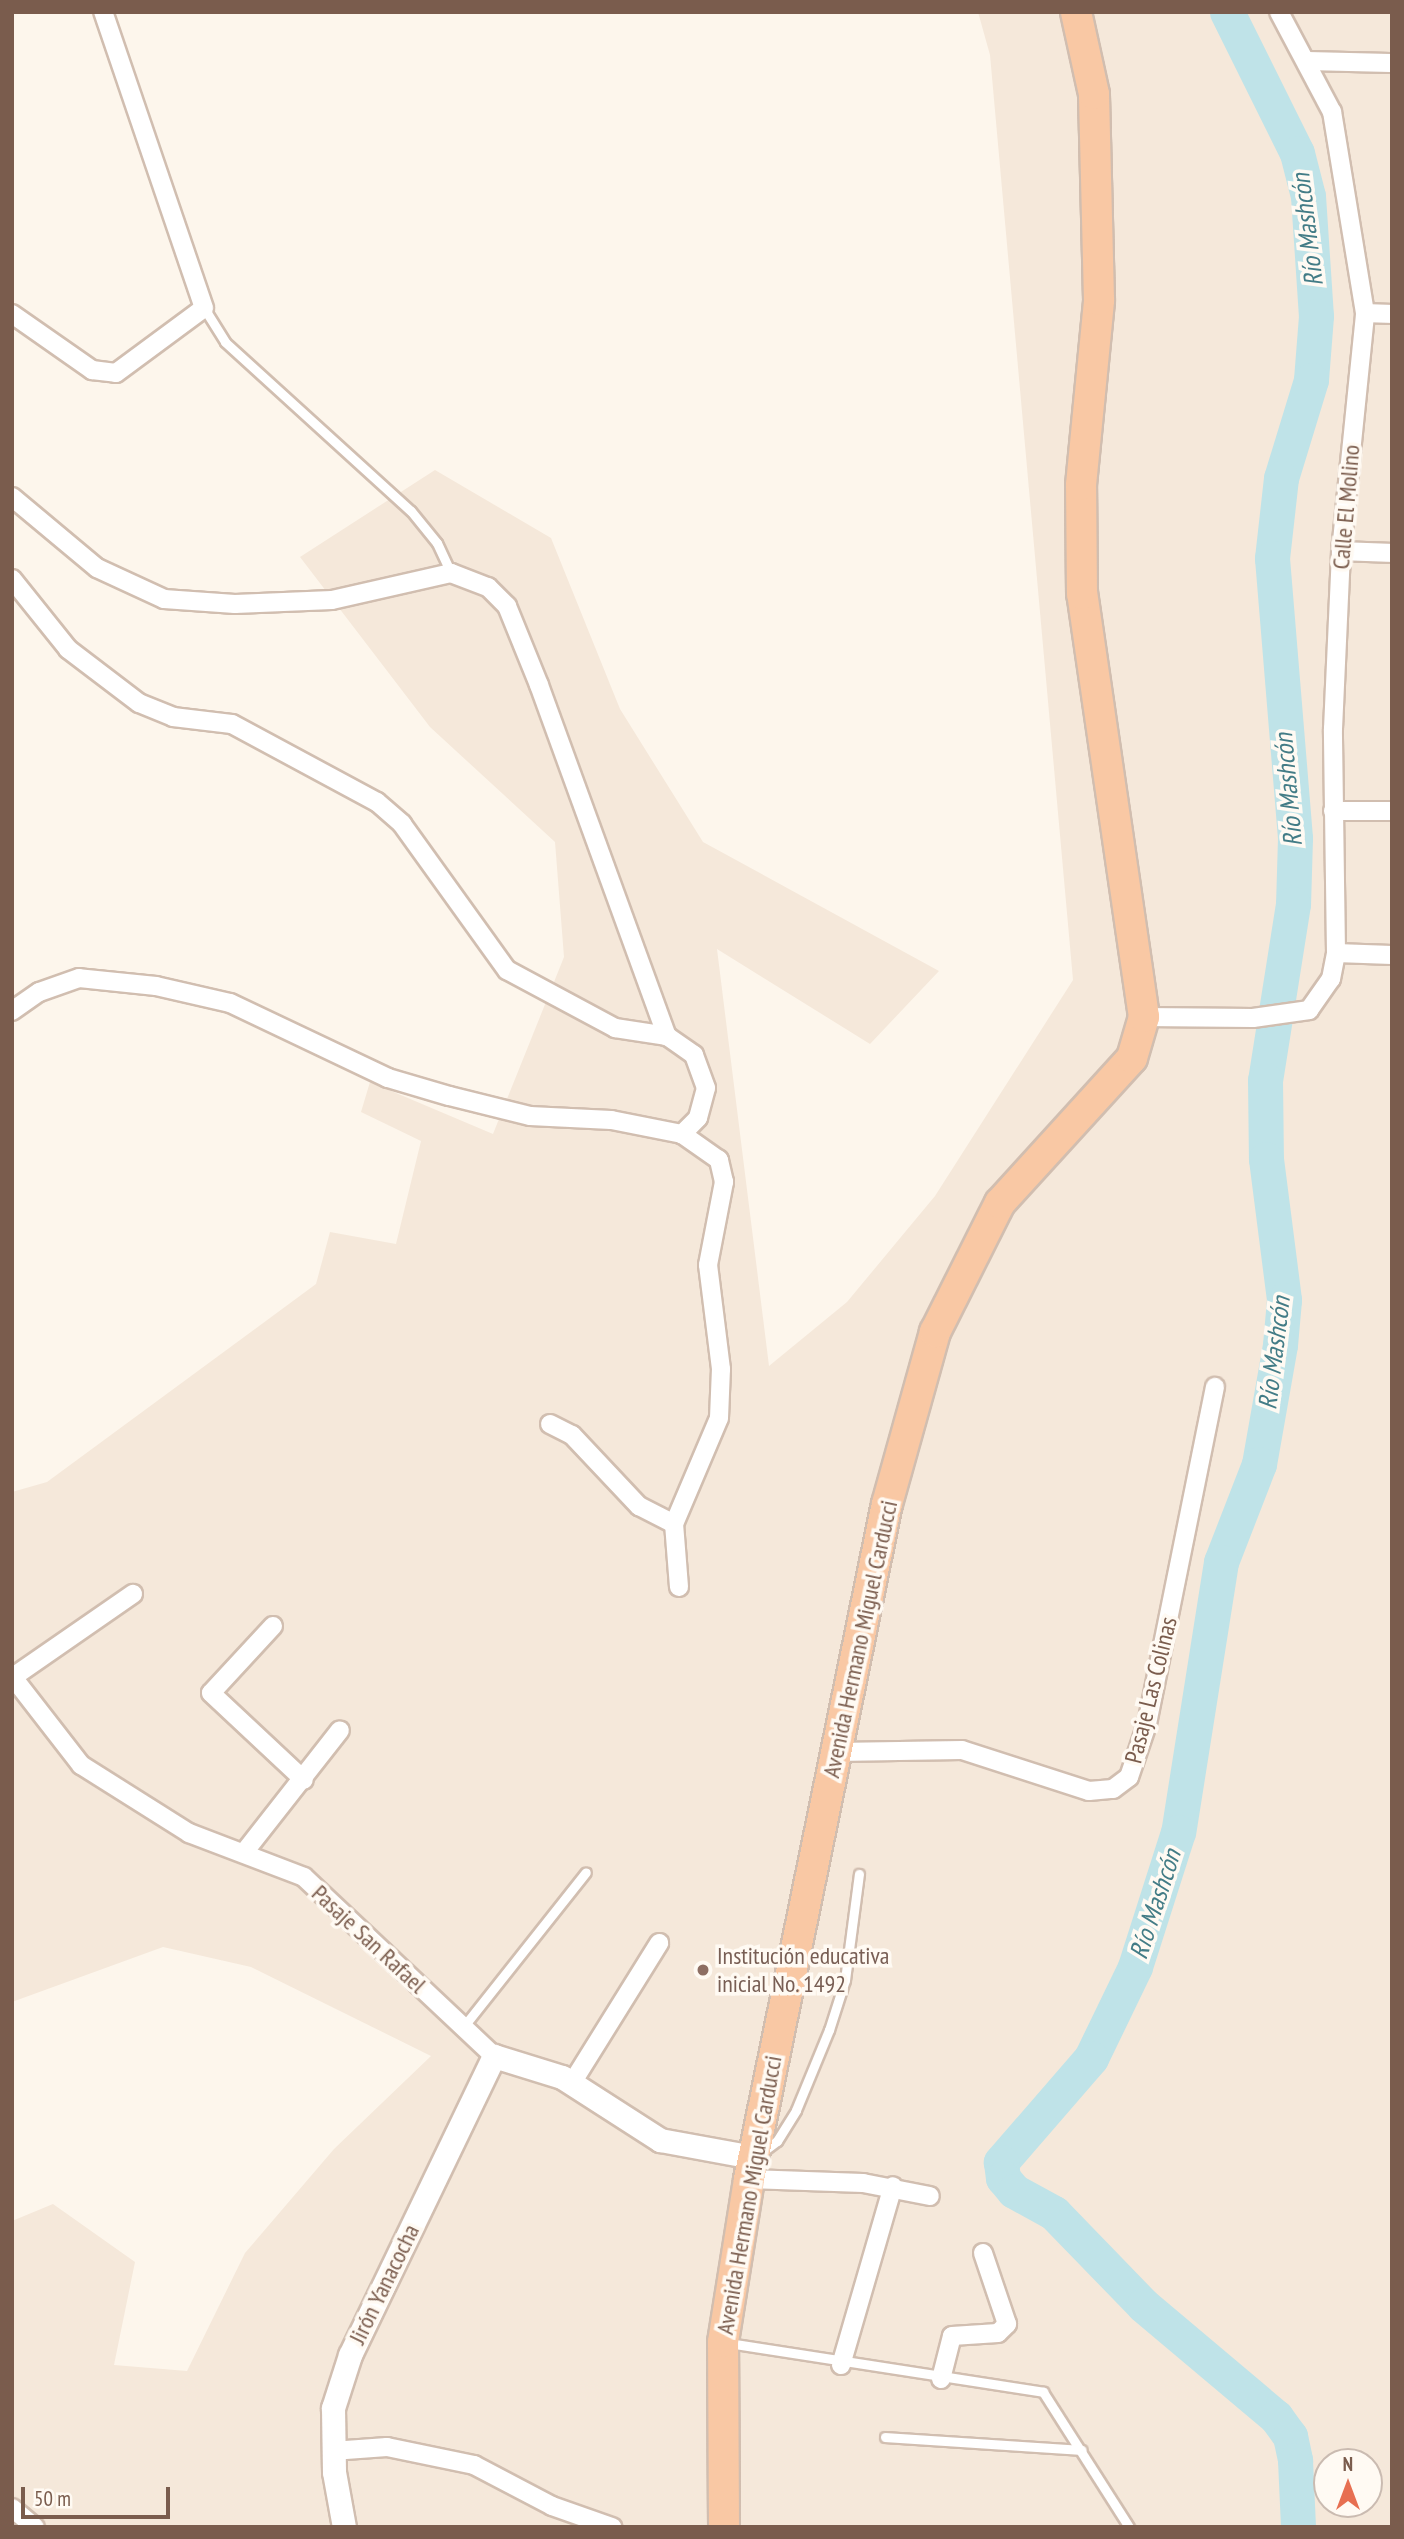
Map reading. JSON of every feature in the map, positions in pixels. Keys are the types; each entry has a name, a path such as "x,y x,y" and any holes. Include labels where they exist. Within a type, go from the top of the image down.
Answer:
{"highway":[{"name":"Avenida Hermano Miguel Carducci","path":"724,2527 723,2342 751,2168 887,1504 950,1292 1000,1203 1132,1058 1144,1017 1082,594 1081,485 1099,300 1094,94 1076,12"}],"street":[{"path":"12,314 92,370 116,373 204,308 103,12"},
{"name":"Calle El Molino","path":"1144,1017 1253,1018 1309,1010 1331,979 1336,953 1334,811 1341,551 1365,313 1332,112 1279,12"},
{"path":"1306,61 1392,63"},
{"path":"1365,313 1392,314"},
{"path":"12,497 97,568 164,599 235,604 332,600 452,573 488,587 507,606 667,1036"},
{"path":"1341,551 1392,554"},
{"path":"12,579 68,649 139,703 173,717 232,724 377,802 402,824 507,970 533,989 615,1028 667,1036 694,1055 706,1088 698,1118 682,1134"},
{"path":"1334,811 1392,811"},
{"path":"1336,953 1392,955"},
{"path":"12,1011 39,992 79,978 156,986 230,1003 388,1078 449,1096 530,1116 611,1120 682,1134 723,1170 708,1282 721,1401 714,1433 674,1524 679,1587"},
{"name":"Pasaje Las Colinas","path":"836,1752 962,1750 1089,1791 1113,1789 1129,1777 1150,1710 1215,1387"},
{"path":"550,1424 572,1435 639,1506 674,1524"},
{"path":"13,1676 133,1594"},
{"path":"273,1626 211,1693 304,1780"},
{"name":"Pasaje San Rafael","path":"13,1676 81,1765 190,1833 246,1850 304,1877 494,2056 572,2083 660,2140 751,2168 893,2186 930,2196"},
{"path":"246,1850 304,1780 340,1730"},
{"path":"572,2083 659,1943"},
{"name":"Jirón Yanacocha","path":"344,2527 332,2451 333,2408 350,2356 494,2056"},
{"path":"841,2365 893,2186"},
{"path":"941,2379 952,2336 998,2333 1007,2324 983,2253"},
{"path":"332,2451 387,2447 474,2465 552,2506 612,2527"},
{"path":"12,2508 35,2527"}],"lane":[{"path":"204,308 225,342 411,512 437,542 452,573"},
{"path":"464,2026 586,1872"},
{"path":"751,2168 777,2141 829,2030 845,1980 859,1874"},
{"path":"723,2342 841,2365 1043,2392 1129,2527"},
{"path":"885,2437 1082,2450"}],"shaded area":[{"path":"978,12 1392,12 1392,2527 12,2527 12,2221 53,2204 135,2262 114,2365 187,2371 245,2253 334,2149 431,2056 251,1967 163,1947 12,2002 12,1492 47,1482 316,1284 330,1232 396,1244 421,1141 361,1112 370,1082 493,1134 564,957 555,842 430,727 300,557 435,470 551,538 620,709 703,842 939,971 870,1044 717,949 769,1366 847,1302 935,1196 1073,980 990,55"}],"waterway":[{"name":"Río Mashcón","path":"1227,12 1297,153 1308,196 1316,316 1311,380 1281,478 1272,558 1295,838 1293,904 1265,1080 1266,1159 1284,1300 1280,1345 1259,1464 1221,1562 1178,1832 1135,1967 1091,2058 1001,2162 1003,2178 1014,2191 1054,2213 1143,2305 1276,2417 1290,2436 1295,2460 1298,2527"}],"place":[{"name":"Institución educativa inicial No. 1492","path":"703,1970"}]}
